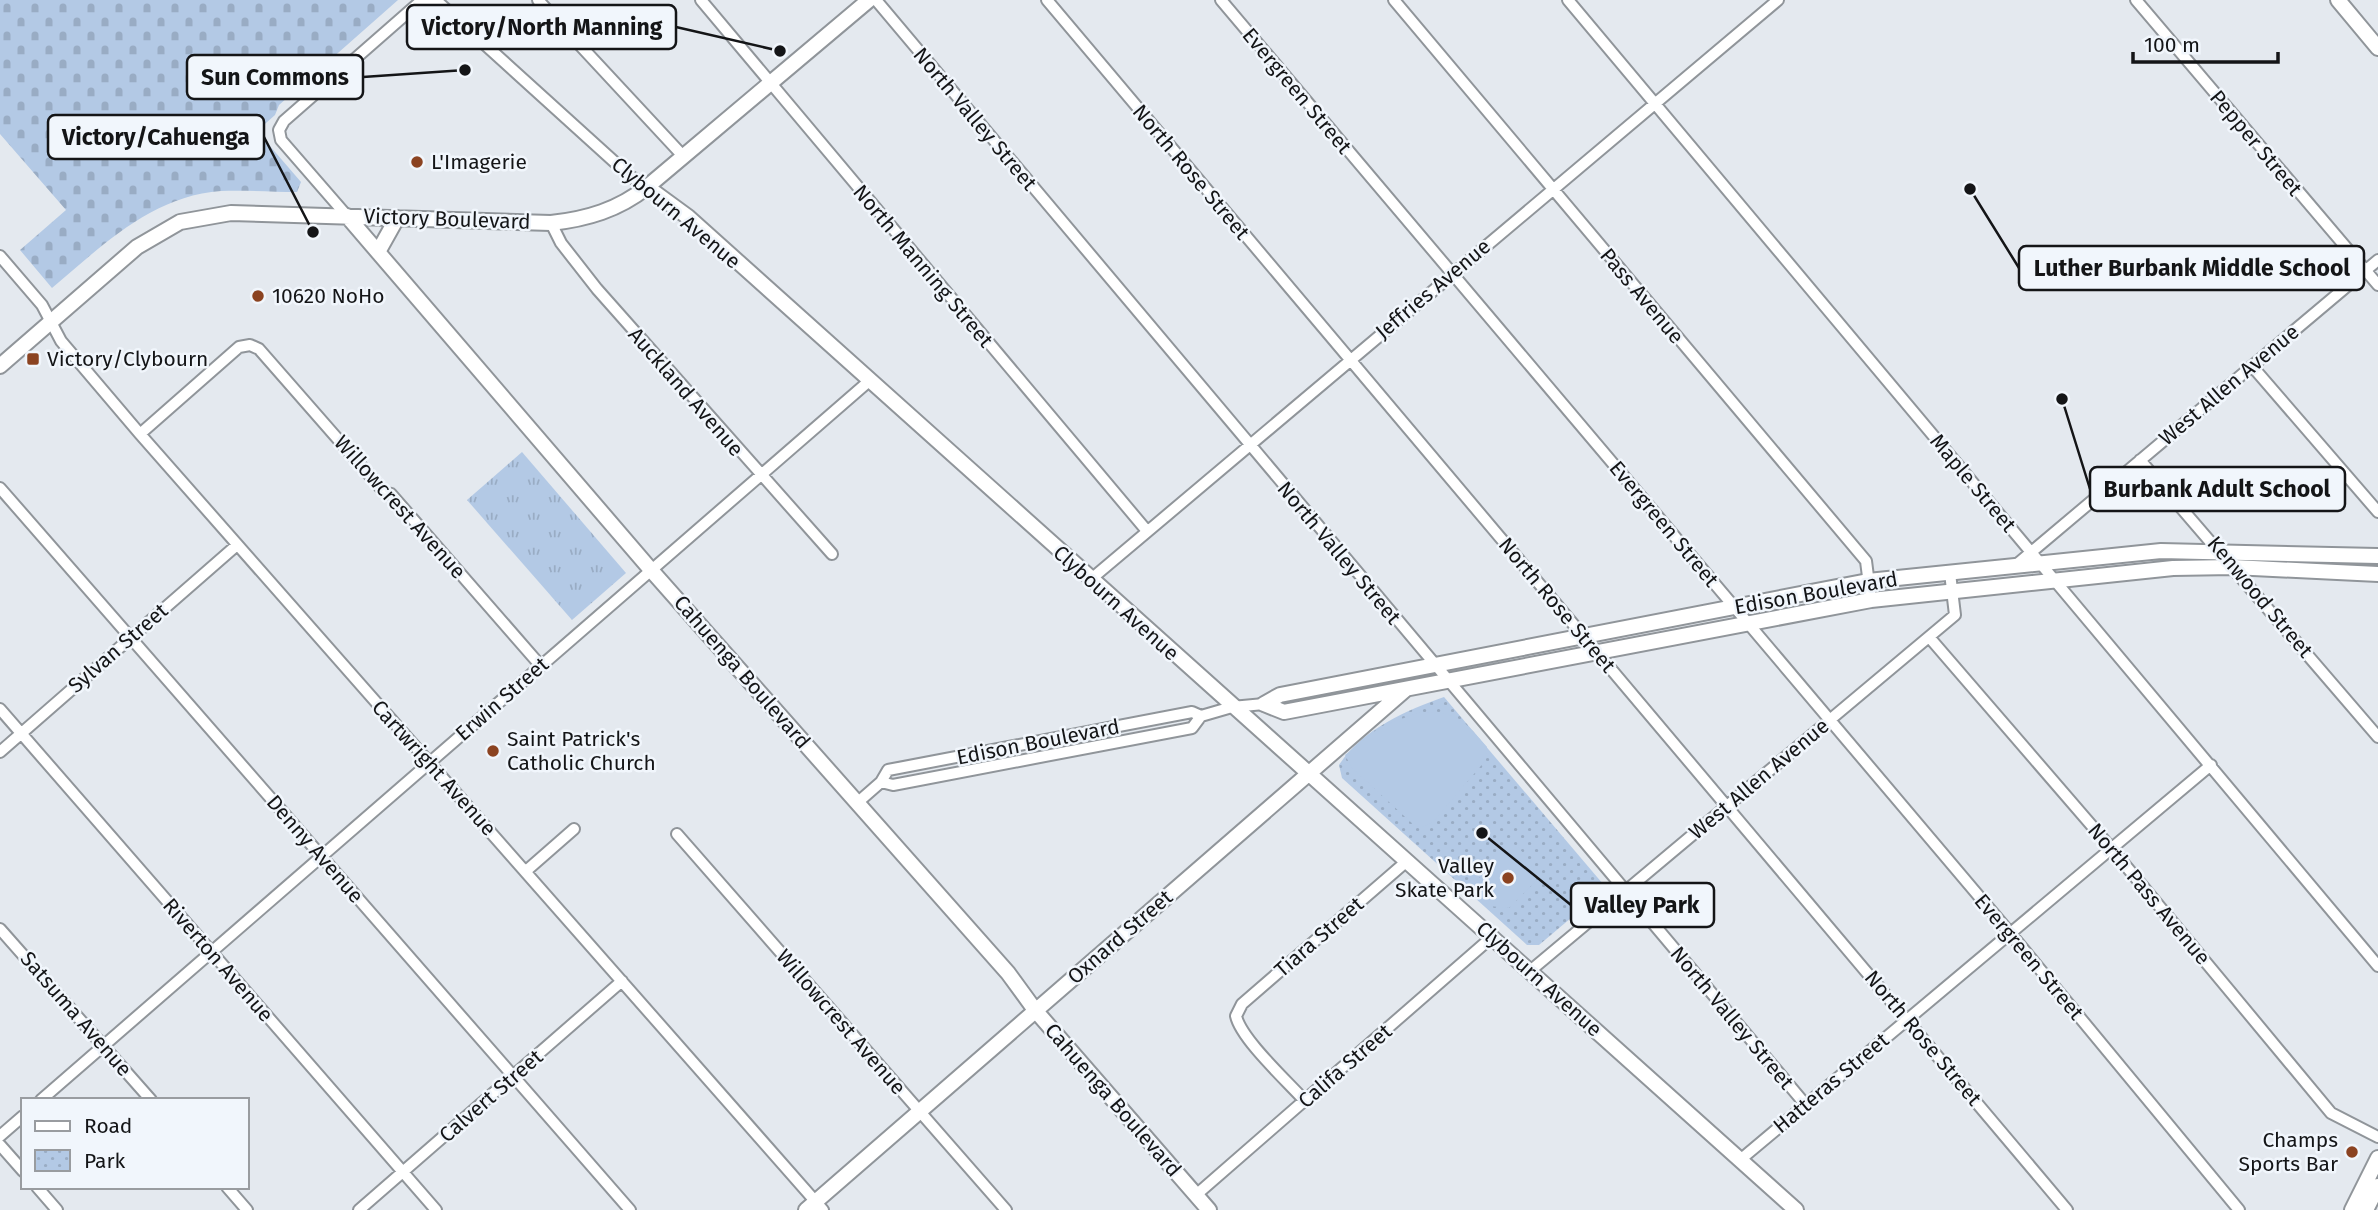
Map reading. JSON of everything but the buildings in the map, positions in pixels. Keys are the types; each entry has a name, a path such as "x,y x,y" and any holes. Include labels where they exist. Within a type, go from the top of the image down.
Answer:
{"main road":[{"name":"Victory Boulevard","path":"0,366 137,247 180,222 231,213 551,223 597,215 621,205 647,187 869,0"},
{"path":"2338,0 2378,48"},
{"name":"Clybourn Avenue","path":"647,187 688,217 868,382 1407,860 1796,1210"},
{"name":"Cahuenga Boulevard","path":"346,216 1008,973 1035,1010 1209,1210"},
{"path":"379,252 397,218"},
{"name":"Edison Boulevard","path":"1264,704 1279,695 1868,581 2161,551 2378,556"},
{"name":"Edison Boulevard","path":"1264,704 1284,712 1871,600 2130,571 2233,567 2378,574"},
{"name":"Oxnard Street","path":"815,1207 1035,1010 1435,666"},
{"path":"2351,1210 2378,1158"},
{"path":"2366,1210 2378,1186"}],"street":[{"name":"Cahuenga Boulevard","path":"346,216 281,140 279,130 284,121 421,1 430,0"},
{"name":"Clybourn Avenue","path":"430,0 630,176 647,187"},
{"path":"538,0 683,156"},
{"name":"North Manning Street","path":"701,0 1147,531"},
{"name":"North Valley Street","path":"876,0 1805,1104"},
{"name":"North Rose Street","path":"1047,0 2067,1210"},
{"name":"Evergreen Street","path":"1221,0 2010,933 2239,1210"},
{"name":"Pass Avenue","path":"1394,0 1866,561 1871,600"},
{"name":"Maple Street","path":"1568,0 2378,966"},
{"path":"1758,0 1766,9"},
{"name":"Jeffries Avenue","path":"1090,580 1248,444 1778,0"},
{"name":"Pepper Street","path":"2136,0 2378,285"},
{"name":"Auckland Avenue","path":"551,223 561,243 597,289 760,476 832,554"},
{"path":"0,256 42,305 50,322"},
{"name":"West Allen Avenue","path":"2016,565 2378,260"},
{"name":"Cartwright Avenue","path":"50,322 61,341 140,434 419,754 526,871 815,1207"},
{"name":"Willowcrest Avenue","path":"140,434 239,347 250,345 258,349 385,493 391,494 540,666"},
{"path":"2252,366 2378,512"},
{"name":"Erwin Street","path":"43,1098 868,382"},
{"name":"Kenwood Street","path":"2140,460 2378,737"},
{"name":"Denny Avenue","path":"0,488 630,1210"},
{"name":"Sylvan Street","path":"0,752 237,545"},
{"name":"West Allen Avenue","path":"1530,971 1955,615 1950,573"},
{"name":"North Pass Avenue","path":"1929,637 2111,848 2331,1113 2378,1137"},
{"name":"Edison Boulevard","path":"857,803 881,782 893,785 1192,728 1201,716 1232,706 1264,704"},
{"name":"Riverton Avenue","path":"0,709 436,1210"},
{"name":"Hatteras Street","path":"1740,1160 2211,765"},
{"path":"526,871 574,829"},
{"name":"Willowcrest Avenue","path":"677,834 1006,1210"},
{"name":"Tiara Street","path":"1305,1101 1262,1052 1246,1040 1236,1016 1242,1004 1407,860"},
{"name":"Satsuma Avenue","path":"0,929 149,1098"},
{"name":"Califa Street","path":"1196,1195 1492,937"},
{"name":"Calvert Street","path":"359,1210 622,981"},
{"path":"0,1136 21,1118"},
{"path":"0,1145 21,1169"},
{"path":"39,1189 57,1210"},
{"path":"229,1189 247,1210"}],"green space":[{"path":"0,0 398,0 279,105 275,115 257,131 301,182 297,192 221,191 173,202 130,225 52,288 20,250 66,210 0,134"},
{"path":"522,452 626,573 572,620 467,500"},
{"path":"1444,697 1603,884 1603,891 1539,945 1527,945 1342,778 1339,765 1359,741 1400,715"},
{"path":"1420,712 1459,719 1487,747 1485,761 1434,821 1423,827 1415,826 1352,768 1345,755 1380,727"},
{"name":"Valley Skate Park","path":"1505,844 1518,846 1537,874 1536,881 1509,908 1489,906 1471,883 1492,870 1492,859"}],"place":[{"name":"Victory/North Manning","path":"780,51"},
{"name":"Sun Commons","path":"465,70"},
{"name":"L'Imagerie","path":"417,162"},
{"name":"Luther Burbank Middle School","path":"1970,189"},
{"name":"Victory/Cahuenga","path":"313,232"},
{"name":"10620 NoHo","path":"258,296"},
{"name":"Victory/Clybourn","path":"33,359"},
{"name":"Burbank Adult School","path":"2062,399"},
{"name":"Saint Patrick's Catholic Church","path":"493,751"},
{"name":"Valley Park","path":"1482,833"},
{"name":"Valley Skate Park","path":"1508,878"},
{"name":"Champs Sports Bar","path":"2352,1152"}]}
